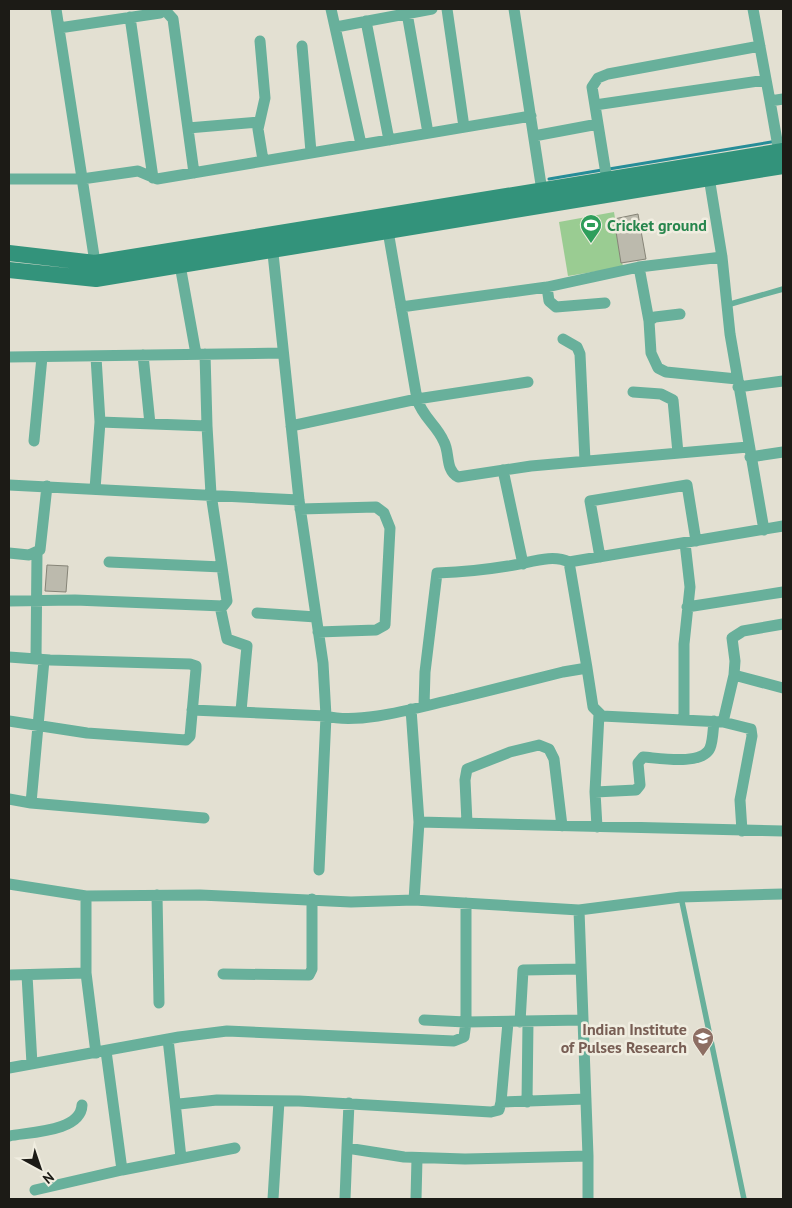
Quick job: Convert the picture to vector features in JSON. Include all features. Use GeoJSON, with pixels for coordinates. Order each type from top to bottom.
{"type":"FeatureCollection","features":[{"type":"Feature","properties":{"kind":"street"},"geometry":{"type":"LineString","coordinates":[[56,9],[96,271]]}},
{"type":"Feature","properties":{"kind":"street"},"geometry":{"type":"LineString","coordinates":[[59,28],[160,13],[164,9],[172,17],[194,173]]}},
{"type":"Feature","properties":{"kind":"street"},"geometry":{"type":"LineString","coordinates":[[331,9],[361,144]]}},
{"type":"Feature","properties":{"kind":"street"},"geometry":{"type":"LineString","coordinates":[[336,27],[432,9]]}},
{"type":"Feature","properties":{"kind":"street"},"geometry":{"type":"LineString","coordinates":[[447,9],[464,127]]}},
{"type":"Feature","properties":{"kind":"street"},"geometry":{"type":"LineString","coordinates":[[514,9],[542,191]]}},
{"type":"Feature","properties":{"kind":"street"},"geometry":{"type":"LineString","coordinates":[[9,270],[96,271],[180,265],[272,242],[388,231],[782,156],[753,9]]}},
{"type":"Feature","properties":{"kind":"street"},"geometry":{"type":"LineString","coordinates":[[407,13],[428,133]]}},
{"type":"Feature","properties":{"kind":"street"},"geometry":{"type":"LineString","coordinates":[[130,17],[153,178]]}},
{"type":"Feature","properties":{"kind":"street"},"geometry":{"type":"LineString","coordinates":[[366,21],[388,140]]}},
{"type":"Feature","properties":{"kind":"street"},"geometry":{"type":"LineString","coordinates":[[260,42],[265,98],[258,135],[264,160]]}},
{"type":"Feature","properties":{"kind":"street"},"geometry":{"type":"LineString","coordinates":[[302,46],[311,152]]}},
{"type":"Feature","properties":{"kind":"street"},"geometry":{"type":"LineString","coordinates":[[606,180],[592,87],[598,78],[760,46]]}},
{"type":"Feature","properties":{"kind":"street"},"geometry":{"type":"LineString","coordinates":[[595,105],[766,80]]}},
{"type":"Feature","properties":{"kind":"street"},"geometry":{"type":"LineString","coordinates":[[770,101],[783,99]]}},
{"type":"Feature","properties":{"kind":"street"},"geometry":{"type":"LineString","coordinates":[[9,179],[82,179],[138,171],[153,178],[194,173],[531,116]]}},
{"type":"Feature","properties":{"kind":"street"},"geometry":{"type":"LineString","coordinates":[[188,128],[259,122]]}},
{"type":"Feature","properties":{"kind":"street"},"geometry":{"type":"LineString","coordinates":[[534,136],[598,124]]}},
{"type":"Feature","properties":{"kind":"street"},"geometry":{"type":"LineString","coordinates":[[9,253],[96,271],[272,242],[606,180],[708,171]]}},
{"type":"Feature","properties":{"kind":"street"},"geometry":{"type":"LineString","coordinates":[[708,171],[722,257],[738,383],[764,530]]}},
{"type":"Feature","properties":{"kind":"street"},"geometry":{"type":"LineString","coordinates":[[388,231],[417,399],[423,415],[445,442],[450,468],[454,475],[458,477],[585,461],[678,453],[783,452]]}},
{"type":"Feature","properties":{"kind":"street"},"geometry":{"type":"LineString","coordinates":[[272,242],[300,504],[323,664],[326,716],[319,870]]}},
{"type":"Feature","properties":{"kind":"street"},"geometry":{"type":"LineString","coordinates":[[401,307],[547,287],[639,267],[722,257]]}},
{"type":"Feature","properties":{"kind":"street"},"geometry":{"type":"LineString","coordinates":[[9,601],[75,600],[225,605],[227,601],[211,494],[201,354],[180,265]]}},
{"type":"Feature","properties":{"kind":"street"},"geometry":{"type":"LineString","coordinates":[[639,267],[649,321],[651,353],[658,368],[666,372],[738,383],[783,381]]}},
{"type":"Feature","properties":{"kind":"street"},"geometry":{"type":"LineString","coordinates":[[547,287],[549,301],[556,307],[606,303]]}},
{"type":"Feature","properties":{"kind":"street"},"geometry":{"type":"LineString","coordinates":[[649,321],[655,317],[680,314]]}},
{"type":"Feature","properties":{"kind":"street"},"geometry":{"type":"LineString","coordinates":[[563,339],[576,347],[580,354],[585,461]]}},
{"type":"Feature","properties":{"kind":"street"},"geometry":{"type":"LineString","coordinates":[[9,357],[96,358],[144,355],[283,354]]}},
{"type":"Feature","properties":{"kind":"street"},"geometry":{"type":"LineString","coordinates":[[144,355],[150,424]]}},
{"type":"Feature","properties":{"kind":"street"},"geometry":{"type":"LineString","coordinates":[[34,441],[42,357]]}},
{"type":"Feature","properties":{"kind":"street"},"geometry":{"type":"LineString","coordinates":[[95,489],[100,422],[96,358]]}},
{"type":"Feature","properties":{"kind":"street"},"geometry":{"type":"LineString","coordinates":[[291,426],[417,399],[528,382]]}},
{"type":"Feature","properties":{"kind":"street"},"geometry":{"type":"LineString","coordinates":[[633,392],[670,397],[674,403],[678,453]]}},
{"type":"Feature","properties":{"kind":"street"},"geometry":{"type":"LineString","coordinates":[[100,422],[207,426]]}},
{"type":"Feature","properties":{"kind":"street"},"geometry":{"type":"LineString","coordinates":[[504,470],[523,564]]}},
{"type":"Feature","properties":{"kind":"street"},"geometry":{"type":"LineString","coordinates":[[9,485],[211,494],[300,504],[376,507],[384,513],[390,528],[385,625],[376,630],[318,632]]}},
{"type":"Feature","properties":{"kind":"street"},"geometry":{"type":"LineString","coordinates":[[600,557],[590,501],[687,485],[691,542],[690,587],[684,644],[684,720]]}},
{"type":"Feature","properties":{"kind":"street"},"geometry":{"type":"LineString","coordinates":[[9,553],[29,555],[37,552],[41,547],[46,486]]}},
{"type":"Feature","properties":{"kind":"street"},"geometry":{"type":"LineString","coordinates":[[424,706],[425,672],[437,573],[523,564],[549,559],[562,558],[569,562],[783,526]]}},
{"type":"Feature","properties":{"kind":"street"},"geometry":{"type":"LineString","coordinates":[[31,803],[38,726],[40,659],[37,552]]}},
{"type":"Feature","properties":{"kind":"street"},"geometry":{"type":"LineString","coordinates":[[109,562],[222,568]]}},
{"type":"Feature","properties":{"kind":"street"},"geometry":{"type":"LineString","coordinates":[[569,562],[593,707],[599,714],[606,717],[719,721],[747,726],[753,732],[740,800],[742,831]]}},
{"type":"Feature","properties":{"kind":"street"},"geometry":{"type":"LineString","coordinates":[[687,607],[783,592]]}},
{"type":"Feature","properties":{"kind":"street"},"geometry":{"type":"LineString","coordinates":[[220,606],[227,639],[247,646],[241,711]]}},
{"type":"Feature","properties":{"kind":"street"},"geometry":{"type":"LineString","coordinates":[[257,614],[316,617]]}},
{"type":"Feature","properties":{"kind":"street"},"geometry":{"type":"LineString","coordinates":[[595,792],[636,790],[640,785],[638,763],[643,757],[692,759],[702,757],[710,746],[734,676],[735,661],[730,641],[734,635],[744,631],[783,624]]}},
{"type":"Feature","properties":{"kind":"street"},"geometry":{"type":"LineString","coordinates":[[9,657],[194,664],[196,669],[190,736],[186,740],[87,733],[9,721]]}},
{"type":"Feature","properties":{"kind":"street"},"geometry":{"type":"LineString","coordinates":[[192,710],[241,711],[336,718],[391,714],[587,668]]}},
{"type":"Feature","properties":{"kind":"street"},"geometry":{"type":"LineString","coordinates":[[734,676],[783,688]]}},
{"type":"Feature","properties":{"kind":"street"},"geometry":{"type":"LineString","coordinates":[[412,709],[419,822],[414,900]]}},
{"type":"Feature","properties":{"kind":"street"},"geometry":{"type":"LineString","coordinates":[[597,827],[595,792],[599,714]]}},
{"type":"Feature","properties":{"kind":"street"},"geometry":{"type":"LineString","coordinates":[[466,823],[465,776],[467,769],[510,752],[539,745],[549,750],[554,759],[562,826]]}},
{"type":"Feature","properties":{"kind":"street"},"geometry":{"type":"LineString","coordinates":[[9,799],[31,803],[204,818]]}},
{"type":"Feature","properties":{"kind":"street"},"geometry":{"type":"LineString","coordinates":[[419,822],[783,831]]}},
{"type":"Feature","properties":{"kind":"street"},"geometry":{"type":"LineString","coordinates":[[9,884],[86,896],[157,895],[312,899],[352,902],[414,900],[579,910],[681,897],[783,894]]}},
{"type":"Feature","properties":{"kind":"street"},"geometry":{"type":"LineString","coordinates":[[157,895],[159,1003]]}},
{"type":"Feature","properties":{"kind":"street"},"geometry":{"type":"LineString","coordinates":[[86,896],[86,973],[122,1170]]}},
{"type":"Feature","properties":{"kind":"street"},"geometry":{"type":"LineString","coordinates":[[224,974],[309,975],[312,969],[312,899]]}},
{"type":"Feature","properties":{"kind":"street"},"geometry":{"type":"LineString","coordinates":[[9,1068],[226,1031],[454,1041],[464,1037],[466,1022],[466,903]]}},
{"type":"Feature","properties":{"kind":"street"},"geometry":{"type":"LineString","coordinates":[[579,910],[588,1199]]}},
{"type":"Feature","properties":{"kind":"street"},"geometry":{"type":"LineString","coordinates":[[527,1102],[523,970],[581,969]]}},
{"type":"Feature","properties":{"kind":"street"},"geometry":{"type":"LineString","coordinates":[[11,975],[86,973]]}},
{"type":"Feature","properties":{"kind":"street"},"geometry":{"type":"LineString","coordinates":[[27,975],[32,1064]]}},
{"type":"Feature","properties":{"kind":"street"},"geometry":{"type":"LineString","coordinates":[[424,1020],[466,1022],[583,1020]]}},
{"type":"Feature","properties":{"kind":"street"},"geometry":{"type":"LineString","coordinates":[[175,1102],[187,1104],[217,1100],[349,1103],[491,1112],[499,1110],[501,1102],[508,1022]]}},
{"type":"Feature","properties":{"kind":"street"},"geometry":{"type":"LineString","coordinates":[[168,1040],[181,1158]]}},
{"type":"Feature","properties":{"kind":"street"},"geometry":{"type":"LineString","coordinates":[[501,1102],[586,1099]]}},
{"type":"Feature","properties":{"kind":"street"},"geometry":{"type":"LineString","coordinates":[[273,1199],[279,1101]]}},
{"type":"Feature","properties":{"kind":"street"},"geometry":{"type":"LineString","coordinates":[[345,1199],[349,1103]]}},
{"type":"Feature","properties":{"kind":"street"},"geometry":{"type":"LineString","coordinates":[[9,1136],[69,1124],[80,1116],[82,1105]]}},
{"type":"Feature","properties":{"kind":"street"},"geometry":{"type":"LineString","coordinates":[[35,1190],[122,1170],[235,1148]]}},
{"type":"Feature","properties":{"kind":"street"},"geometry":{"type":"LineString","coordinates":[[347,1148],[417,1158],[588,1156]]}},
{"type":"Feature","properties":{"kind":"street"},"geometry":{"type":"LineString","coordinates":[[416,1199],[417,1158]]}},
{"type":"Feature","properties":{"kind":"lane"},"geometry":{"type":"LineString","coordinates":[[727,305],[783,289]]}},
{"type":"Feature","properties":{"kind":"lane"},"geometry":{"type":"LineString","coordinates":[[681,897],[744,1199]]}},
{"type":"Feature","properties":{"kind":"green space","name":"Cricket ground"},"geometry":{"type":"Polygon","coordinates":[[[614,212],[623,267],[568,276],[559,222],[614,212]]]}},
{"type":"Feature","properties":{"kind":"building"},"geometry":{"type":"Polygon","coordinates":[[[638,214],[646,259],[621,263],[614,219],[638,214]]]}},
{"type":"Feature","properties":{"kind":"building"},"geometry":{"type":"Polygon","coordinates":[[[47,565],[68,566],[66,592],[45,591],[47,565]]]}},
{"type":"Feature","properties":{"kind":"waterway"},"geometry":{"type":"LineString","coordinates":[[609,169],[783,140]]}},
{"type":"Feature","properties":{"kind":"waterway"},"geometry":{"type":"LineString","coordinates":[[549,179],[602,170]]}},
{"type":"Feature","properties":{"kind":"place","name":"Cricket ground"},"geometry":{"type":"Point","coordinates":[591,244]}},
{"type":"Feature","properties":{"kind":"place","name":"Indian Institute of Pulses Research"},"geometry":{"type":"Point","coordinates":[703,1057]}}]}
